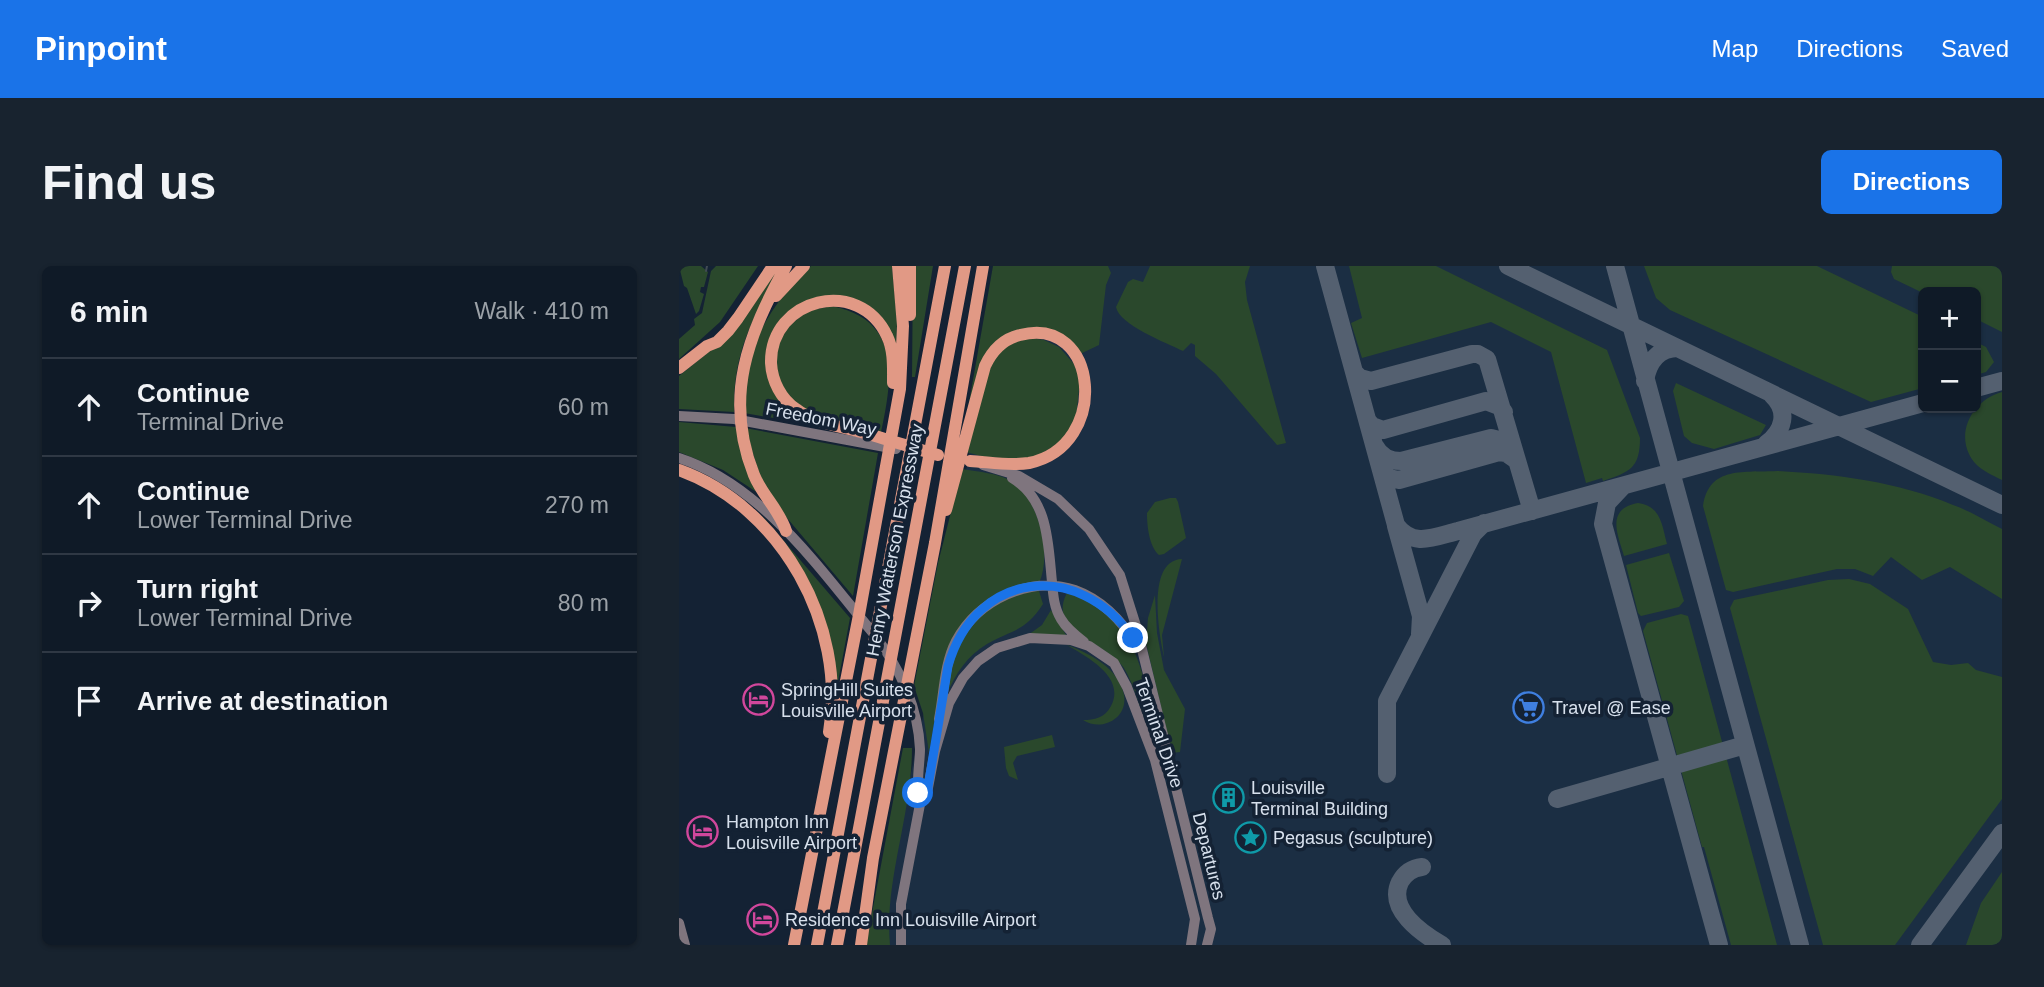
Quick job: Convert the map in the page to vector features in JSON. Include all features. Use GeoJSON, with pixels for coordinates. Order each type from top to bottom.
{"type":"FeatureCollection","features":[{"type":"Feature","properties":{"kind":"highway"},"geometry":{"type":"LineString","coordinates":[[679,368],[707,346],[737,309],[765,266]]}},
{"type":"Feature","properties":{"kind":"highway"},"geometry":{"type":"LineString","coordinates":[[707,346],[717,342],[739,318],[773,266]]}},
{"type":"Feature","properties":{"kind":"highway"},"geometry":{"type":"LineString","coordinates":[[786,266],[762,309],[743,372],[740,396],[740,424],[747,457],[758,483],[784,522],[786,531]]}},
{"type":"Feature","properties":{"kind":"highway"},"geometry":{"type":"LineString","coordinates":[[761,316],[790,279],[804,266]]}},
{"type":"Feature","properties":{"kind":"highway"},"geometry":{"type":"LineString","coordinates":[[894,418],[903,349],[898,266]]}},
{"type":"Feature","properties":{"kind":"highway"},"geometry":{"type":"LineString","coordinates":[[794,945],[859,615],[889,443],[907,366],[910,266]]}},
{"type":"Feature","properties":{"kind":"highway"},"geometry":{"type":"LineString","coordinates":[[935,317],[931,300],[938,266]]}},
{"type":"Feature","properties":{"kind":"highway","name":"Henry Watterson Expressway"},"geometry":{"type":"LineString","coordinates":[[817,945],[945,266]]}},
{"type":"Feature","properties":{"kind":"highway","name":"Henry Watterson Expressway"},"geometry":{"type":"LineString","coordinates":[[837,945],[965,266]]}},
{"type":"Feature","properties":{"kind":"highway"},"geometry":{"type":"LineString","coordinates":[[860,945],[873,858],[986,266]]}},
{"type":"Feature","properties":{"kind":"highway"},"geometry":{"type":"LineString","coordinates":[[889,443],[887,428],[893,374],[892,352],[887,335],[873,316],[853,304],[839,301],[815,303],[791,316],[777,335],[771,360],[776,383],[783,397],[804,415],[862,438],[938,456]]}},
{"type":"Feature","properties":{"kind":"highway"},"geometry":{"type":"LineString","coordinates":[[935,543],[947,510],[985,366],[991,355],[1006,340],[1028,333],[1049,335],[1065,344],[1081,366],[1086,390],[1083,417],[1072,437],[1057,451],[1035,461],[1011,464],[970,461]]}},
{"type":"Feature","properties":{"kind":"highway"},"geometry":{"type":"LineString","coordinates":[[679,470],[718,489],[762,525],[790,559],[813,600],[827,646],[832,683],[830,722],[820,783],[822,798]]}},
{"type":"Feature","properties":{"kind":"highway"},"geometry":{"type":"LineString","coordinates":[[854,945],[868,868],[873,858]]}},
{"type":"Feature","properties":{"kind":"main road","name":"Freedom Way"},"geometry":{"type":"LineString","coordinates":[[679,416],[718,417],[862,438]]}},
{"type":"Feature","properties":{"kind":"main road"},"geometry":{"type":"LineString","coordinates":[[938,456],[970,461],[996,470],[1016,480],[1037,503],[1045,524],[1053,597],[1063,622],[1094,649]]}},
{"type":"Feature","properties":{"kind":"main road","name":"Terminal Drive"},"geometry":{"type":"LineString","coordinates":[[679,458],[705,468],[735,485],[762,507],[838,591],[885,649],[904,682],[913,705],[919,743],[918,793],[921,799]]}},
{"type":"Feature","properties":{"kind":"main road","name":"Departures"},"geometry":{"type":"LineString","coordinates":[[996,470],[1020,476],[1058,499],[1076,515],[1100,542],[1127,590],[1210,929],[1207,945]]}},
{"type":"Feature","properties":{"kind":"main road"},"geometry":{"type":"LineString","coordinates":[[935,751],[948,666],[956,641],[979,612],[1006,594],[1031,587],[1053,586],[1078,591],[1097,601],[1117,617],[1142,653]]}},
{"type":"Feature","properties":{"kind":"main road","name":"Terminal Drive"},"geometry":{"type":"LineString","coordinates":[[901,945],[901,904],[921,799],[927,793],[935,751],[956,688],[970,669],[987,654],[1018,640],[1041,637],[1071,640],[1094,649],[1114,663],[1124,678],[1155,760],[1195,919],[1191,945]]}},
{"type":"Feature","properties":{"kind":"main road"},"geometry":{"type":"LineString","coordinates":[[679,923],[685,945]]}},
{"type":"Feature","properties":{"kind":"shaded area"},"geometry":{"type":"Polygon","coordinates":[[[1001,266],[2002,266],[2002,945],[874,945],[927,698],[1001,266]]]}},
{"type":"Feature","properties":{"kind":"green space"},"geometry":{"type":"Polygon","coordinates":[[[679,266],[701,266],[708,272],[704,287],[701,287],[700,292],[704,294],[696,314],[684,286],[679,266]]]}},
{"type":"Feature","properties":{"kind":"green space"},"geometry":{"type":"Polygon","coordinates":[[[716,266],[758,266],[720,322],[679,359],[679,339],[695,325],[694,319],[702,313],[711,271],[716,266]]]}},
{"type":"Feature","properties":{"kind":"green space"},"geometry":{"type":"Polygon","coordinates":[[[779,266],[741,353],[734,412],[679,409],[679,376],[721,342],[779,266]]]}},
{"type":"Feature","properties":{"kind":"green space"},"geometry":{"type":"Polygon","coordinates":[[[811,266],[892,266],[897,319],[896,360],[894,349],[858,303],[794,310],[767,374],[815,425],[744,413],[749,363],[759,335],[781,298],[811,266]]]}},
{"type":"Feature","properties":{"kind":"green space"},"geometry":{"type":"Polygon","coordinates":[[[913,266],[933,266],[915,377],[912,377],[913,266]]]}},
{"type":"Feature","properties":{"kind":"green space"},"geometry":{"type":"Polygon","coordinates":[[[993,266],[1108,266],[1111,273],[1106,285],[1099,345],[1078,355],[1045,332],[1005,337],[967,414],[993,266]]]}},
{"type":"Feature","properties":{"kind":"green space"},"geometry":{"type":"Polygon","coordinates":[[[1150,266],[1250,266],[1245,282],[1247,300],[1286,443],[1277,445],[1216,374],[1195,356],[1195,345],[1191,343],[1183,351],[1134,327],[1119,314],[1116,307],[1128,282],[1133,279],[1143,282],[1150,266]]]}},
{"type":"Feature","properties":{"kind":"green space"},"geometry":{"type":"Polygon","coordinates":[[[1349,266],[1436,266],[1607,350],[1640,438],[1638,456],[1632,467],[1603,481],[1602,478],[1586,483],[1551,352],[1491,322],[1362,358],[1351,323],[1362,318],[1349,266]]]}},
{"type":"Feature","properties":{"kind":"green space"},"geometry":{"type":"Polygon","coordinates":[[[1644,266],[1817,266],[1918,315],[1918,389],[1871,402],[1670,310],[1656,298],[1644,266]]]}},
{"type":"Feature","properties":{"kind":"green space"},"geometry":{"type":"Polygon","coordinates":[[[1892,266],[2002,266],[2002,332],[1981,322],[1981,287],[1918,287],[1918,291],[1894,279],[1892,266]]]}},
{"type":"Feature","properties":{"kind":"green space"},"geometry":{"type":"Polygon","coordinates":[[[832,306],[854,313],[870,324],[881,338],[887,354],[889,372],[881,432],[802,410],[780,385],[776,374],[776,350],[787,328],[807,311],[832,306]]]}},
{"type":"Feature","properties":{"kind":"green space"},"geometry":{"type":"Polygon","coordinates":[[[1031,338],[1059,347],[1074,364],[1080,379],[1076,419],[1060,443],[1030,460],[985,457],[966,452],[980,396],[997,356],[1014,343],[1031,338]]]}},
{"type":"Feature","properties":{"kind":"green space"},"geometry":{"type":"Polygon","coordinates":[[[1981,344],[1986,347],[1994,362],[1986,372],[1981,374],[1981,344]]]}},
{"type":"Feature","properties":{"kind":"green space"},"geometry":{"type":"Polygon","coordinates":[[[1676,383],[1766,425],[1760,435],[1714,449],[1692,443],[1684,436],[1673,391],[1676,383]]]}},
{"type":"Feature","properties":{"kind":"green space"},"geometry":{"type":"Polygon","coordinates":[[[2002,392],[2002,480],[1974,462],[1965,441],[1973,413],[1981,413],[1981,404],[2002,392]]]}},
{"type":"Feature","properties":{"kind":"green space"},"geometry":{"type":"Polygon","coordinates":[[[679,422],[736,427],[758,493],[723,470],[679,452],[679,422]]]}},
{"type":"Feature","properties":{"kind":"green space"},"geometry":{"type":"Polygon","coordinates":[[[745,428],[878,453],[853,596],[765,492],[745,428]]]}},
{"type":"Feature","properties":{"kind":"green space"},"geometry":{"type":"Polygon","coordinates":[[[962,469],[1003,477],[1023,492],[1031,503],[1041,530],[1044,544],[1043,571],[1039,583],[990,600],[945,660],[929,753],[923,713],[914,686],[938,563],[962,469]]]}},
{"type":"Feature","properties":{"kind":"green space"},"geometry":{"type":"Polygon","coordinates":[[[1777,471],[1844,477],[1911,490],[1959,507],[2002,529],[2002,599],[1950,567],[1922,580],[1891,557],[1873,576],[1855,569],[1837,569],[1733,592],[1726,590],[1703,506],[1707,493],[1721,477],[1730,474],[1777,471]]]}},
{"type":"Feature","properties":{"kind":"green space"},"geometry":{"type":"Polygon","coordinates":[[[739,497],[765,519],[850,618],[836,693],[818,607],[739,497]]]}},
{"type":"Feature","properties":{"kind":"green space"},"geometry":{"type":"Polygon","coordinates":[[[1176,498],[1178,502],[1186,538],[1159,555],[1151,541],[1147,513],[1155,502],[1176,498]]]}},
{"type":"Feature","properties":{"kind":"green space"},"geometry":{"type":"Polygon","coordinates":[[[1638,503],[1656,512],[1667,544],[1624,556],[1617,532],[1617,517],[1628,506],[1638,503]]]}},
{"type":"Feature","properties":{"kind":"green space"},"geometry":{"type":"Polygon","coordinates":[[[1669,553],[1684,601],[1679,607],[1641,616],[1626,565],[1669,553]]]}},
{"type":"Feature","properties":{"kind":"green space"},"geometry":{"type":"Polygon","coordinates":[[[1182,559],[1162,635],[1164,657],[1158,617],[1159,585],[1163,572],[1171,563],[1182,559]]]}},
{"type":"Feature","properties":{"kind":"green space"},"geometry":{"type":"Polygon","coordinates":[[[1849,579],[1870,584],[1908,609],[1933,662],[1951,665],[1968,663],[1976,670],[2002,677],[2002,799],[1895,945],[1823,945],[1730,608],[1734,600],[1828,580],[1849,579]]]}},
{"type":"Feature","properties":{"kind":"green space"},"geometry":{"type":"Polygon","coordinates":[[[1039,591],[1043,604],[1030,620],[974,654],[958,672],[947,694],[955,656],[971,628],[1001,602],[1039,591]]]}},
{"type":"Feature","properties":{"kind":"green space"},"geometry":{"type":"Polygon","coordinates":[[[1067,593],[1090,602],[1122,630],[1140,667],[1157,733],[1148,730],[1124,668],[1116,659],[1071,627],[1065,618],[1063,606],[1067,593]]]}},
{"type":"Feature","properties":{"kind":"green space"},"geometry":{"type":"Polygon","coordinates":[[[1155,595],[1157,633],[1164,670],[1185,709],[1180,752],[1172,753],[1146,643],[1148,618],[1155,595]]]}},
{"type":"Feature","properties":{"kind":"green space"},"geometry":{"type":"Polygon","coordinates":[[[1051,610],[1066,635],[1028,635],[1042,625],[1051,610]]]}},
{"type":"Feature","properties":{"kind":"green space"},"geometry":{"type":"Polygon","coordinates":[[[1681,614],[1688,616],[1777,945],[1731,945],[1702,847],[1643,631],[1647,623],[1681,614]]]}},
{"type":"Feature","properties":{"kind":"green space"},"geometry":{"type":"Polygon","coordinates":[[[1067,645],[1102,663],[1110,669],[1121,685],[1124,695],[1122,711],[1112,721],[1098,725],[1083,720],[1099,718],[1109,710],[1114,696],[1113,686],[1102,669],[1067,645]]]}},
{"type":"Feature","properties":{"kind":"green space"},"geometry":{"type":"Polygon","coordinates":[[[1052,735],[1055,747],[1017,756],[1013,763],[1018,780],[1009,776],[1004,747],[1052,735]]]}},
{"type":"Feature","properties":{"kind":"green space"},"geometry":{"type":"Polygon","coordinates":[[[903,748],[912,748],[911,773],[894,872],[889,921],[890,945],[866,945],[903,748]]]}},
{"type":"Feature","properties":{"kind":"green space"},"geometry":{"type":"Polygon","coordinates":[[[2002,872],[2002,945],[1966,945],[1981,903],[2002,872]]]}},
{"type":"Feature","properties":{"kind":"waterway"},"geometry":{"type":"LineString","coordinates":[[706,271],[707,266]]}},
{"type":"Feature","properties":{"kind":"taxiway"},"geometry":{"type":"LineString","coordinates":[[1325,266],[1396,525],[1417,539],[1441,536],[1918,404]]}},
{"type":"Feature","properties":{"kind":"taxiway"},"geometry":{"type":"LineString","coordinates":[[1508,266],[2002,505]]}},
{"type":"Feature","properties":{"kind":"taxiway"},"geometry":{"type":"LineString","coordinates":[[1615,266],[1800,945]]}},
{"type":"Feature","properties":{"kind":"taxiway"},"geometry":{"type":"LineString","coordinates":[[1645,381],[1655,357],[1665,350],[1678,348]]}},
{"type":"Feature","properties":{"kind":"taxiway"},"geometry":{"type":"LineString","coordinates":[[1354,372],[1360,378],[1371,381],[1472,354],[1487,359],[1532,511]]}},
{"type":"Feature","properties":{"kind":"taxiway"},"geometry":{"type":"LineString","coordinates":[[1981,387],[2002,381]]}},
{"type":"Feature","properties":{"kind":"taxiway"},"geometry":{"type":"LineString","coordinates":[[1766,444],[1777,433],[1782,421],[1781,408],[1772,395]]}},
{"type":"Feature","properties":{"kind":"taxiway"},"geometry":{"type":"LineString","coordinates":[[1368,421],[1372,426],[1383,430],[1486,401],[1499,406],[1504,412]]}},
{"type":"Feature","properties":{"kind":"taxiway"},"geometry":{"type":"LineString","coordinates":[[1375,446],[1385,457],[1401,461],[1491,438],[1503,441],[1514,452]]}},
{"type":"Feature","properties":{"kind":"taxiway"},"geometry":{"type":"LineString","coordinates":[[1382,472],[1389,478],[1399,480],[1499,452],[1516,460]]}},
{"type":"Feature","properties":{"kind":"taxiway"},"geometry":{"type":"LineString","coordinates":[[1622,487],[1607,503],[1603,524],[1719,945]]}},
{"type":"Feature","properties":{"kind":"taxiway"},"geometry":{"type":"LineString","coordinates":[[1387,774],[1387,701],[1473,534],[1484,523]]}},
{"type":"Feature","properties":{"kind":"taxiway"},"geometry":{"type":"LineString","coordinates":[[1396,526],[1421,616],[1420,634]]}},
{"type":"Feature","properties":{"kind":"taxiway"},"geometry":{"type":"LineString","coordinates":[[1557,799],[1745,745]]}},
{"type":"Feature","properties":{"kind":"taxiway"},"geometry":{"type":"LineString","coordinates":[[1920,945],[2002,833]]}},
{"type":"Feature","properties":{"kind":"taxiway"},"geometry":{"type":"LineString","coordinates":[[1422,867],[1412,870],[1402,879],[1397,892],[1398,902],[1416,927],[1442,945]]}},
{"type":"Feature","properties":{"kind":"place","name":"SpringHill Suites Louisville Airport"},"geometry":{"type":"Point","coordinates":[758,700]}},
{"type":"Feature","properties":{"kind":"place","name":"Travel @ Ease"},"geometry":{"type":"Point","coordinates":[1529,708]}},
{"type":"Feature","properties":{"kind":"place","name":"Louisville Terminal Building"},"geometry":{"type":"Point","coordinates":[1228,798]}},
{"type":"Feature","properties":{"kind":"place","name":"Hampton Inn Louisville Airport"},"geometry":{"type":"Point","coordinates":[703,832]}},
{"type":"Feature","properties":{"kind":"place","name":"Pegasus (sculpture)"},"geometry":{"type":"Point","coordinates":[1250,838]}},
{"type":"Feature","properties":{"kind":"place","name":"Residence Inn Louisville Airport"},"geometry":{"type":"Point","coordinates":[762,920]}},
{"type":"Feature","properties":{"kind":"route"},"geometry":{"type":"LineString","coordinates":[[918,793],[921,799],[927,793],[948,666],[956,641],[973,618],[997,599],[1031,587],[1055,586],[1078,591],[1113,614],[1133,638]]}}]}
